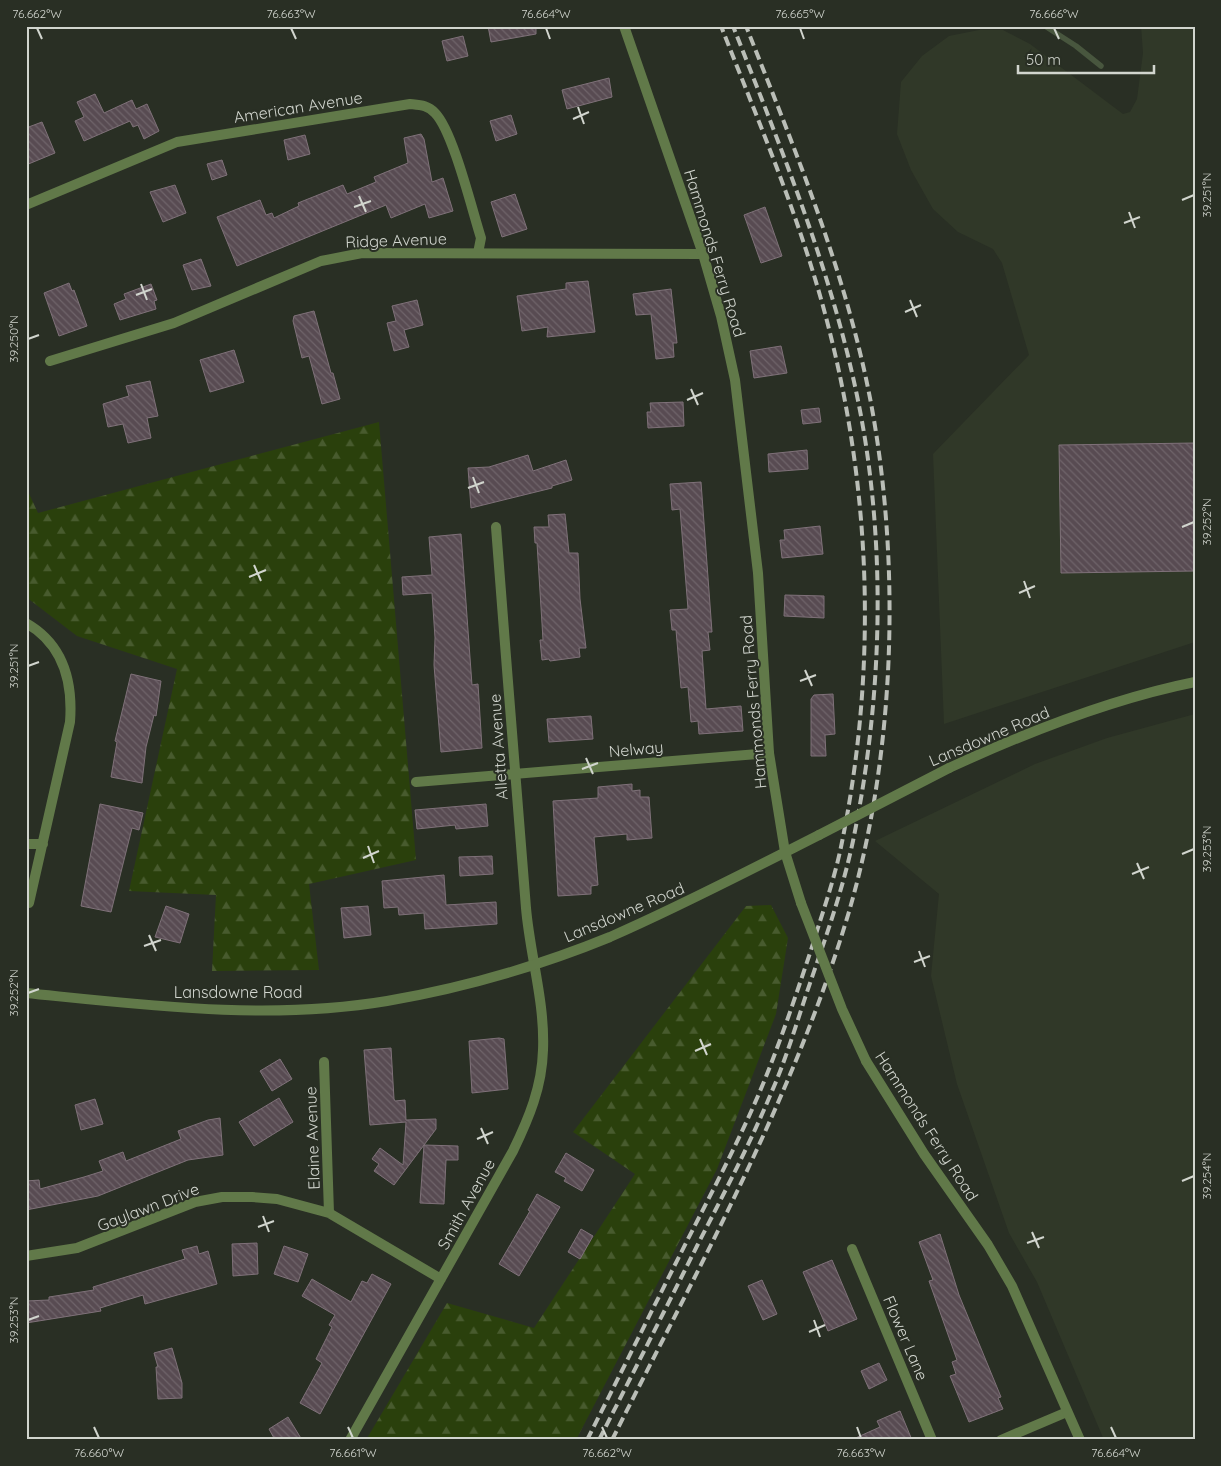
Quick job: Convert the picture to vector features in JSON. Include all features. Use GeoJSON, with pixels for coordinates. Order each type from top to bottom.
{"type":"FeatureCollection","features":[{"type":"Feature","properties":{"kind":"street","name":"Hammonds Ferry Road"},"geometry":{"type":"LineString","coordinates":[[624,26],[703,254],[721,316],[733,370],[744,446],[758,573],[769,753],[785,852],[842,1009],[866,1061],[924,1154],[988,1245],[1012,1286],[1080,1440]]}},
{"type":"Feature","properties":{"kind":"street","name":"American Avenue"},"geometry":{"type":"LineString","coordinates":[[26,205],[177,142],[410,104],[425,105],[435,112],[448,134],[481,238],[478,253]]}},
{"type":"Feature","properties":{"kind":"street","name":"Ridge Avenue"},"geometry":{"type":"LineString","coordinates":[[50,361],[174,323],[321,261],[341,256],[362,253],[703,254]]}},
{"type":"Feature","properties":{"kind":"street","name":"Alletta Avenue"},"geometry":{"type":"LineString","coordinates":[[496,526],[527,922],[535,965]]}},
{"type":"Feature","properties":{"kind":"street"},"geometry":{"type":"LineString","coordinates":[[26,623],[50,643],[62,660],[72,699],[70,722],[29,903]]}},
{"type":"Feature","properties":{"kind":"street","name":"Lansdowne Road"},"geometry":{"type":"LineString","coordinates":[[26,993],[173,1008],[245,1010],[324,1007],[385,1001],[436,991],[535,965],[610,937],[785,852],[949,768],[1046,727],[1109,705],[1195,682]]}},
{"type":"Feature","properties":{"kind":"street","name":"Nelway"},"geometry":{"type":"LineString","coordinates":[[416,782],[769,753]]}},
{"type":"Feature","properties":{"kind":"street"},"geometry":{"type":"LineString","coordinates":[[26,844],[43,844]]}},
{"type":"Feature","properties":{"kind":"street","name":"Smith Avenue"},"geometry":{"type":"LineString","coordinates":[[350,1440],[531,1115],[540,1083],[544,1051],[543,1019],[535,965]]}},
{"type":"Feature","properties":{"kind":"street","name":"Elaine Avenue"},"geometry":{"type":"LineString","coordinates":[[324,1062],[329,1212]]}},
{"type":"Feature","properties":{"kind":"street","name":"Gaylawn Drive"},"geometry":{"type":"LineString","coordinates":[[26,1256],[77,1248],[195,1202],[222,1197],[277,1199],[329,1212],[441,1279]]}},
{"type":"Feature","properties":{"kind":"street","name":"Flower Lane"},"geometry":{"type":"LineString","coordinates":[[852,1249],[932,1440]]}},
{"type":"Feature","properties":{"kind":"street"},"geometry":{"type":"LineString","coordinates":[[1001,1440],[1067,1412]]}},
{"type":"Feature","properties":{"kind":"shaded area"},"geometry":{"type":"Polygon","coordinates":[[[1141,26],[1195,26],[1195,642],[944,724],[933,454],[1029,355],[1002,263],[993,249],[958,232],[933,209],[911,170],[897,134],[901,82],[922,56],[949,36],[979,30],[1003,30],[1030,44],[1123,114],[1130,112],[1137,99],[1143,53],[1141,26]]]}},
{"type":"Feature","properties":{"kind":"shaded area"},"geometry":{"type":"Polygon","coordinates":[[[1195,714],[1195,1440],[1104,1440],[1037,1282],[1009,1233],[957,1084],[931,976],[939,894],[875,841],[1035,764],[1107,738],[1195,714]]]}},
{"type":"Feature","properties":{"kind":"green space"},"geometry":{"type":"Polygon","coordinates":[[[379,422],[416,860],[309,884],[319,970],[212,971],[216,895],[129,891],[177,669],[77,636],[26,597],[26,487],[38,513],[379,422]]]}},
{"type":"Feature","properties":{"kind":"green space"},"geometry":{"type":"Polygon","coordinates":[[[771,905],[788,938],[776,1014],[717,1169],[576,1440],[366,1440],[447,1303],[534,1328],[635,1174],[573,1132],[746,906],[771,905]]]}},
{"type":"Feature","properties":{"kind":"building"},"geometry":{"type":"Polygon","coordinates":[[[488,26],[536,26],[536,34],[491,42],[488,26]]]}},
{"type":"Feature","properties":{"kind":"building"},"geometry":{"type":"Polygon","coordinates":[[[463,36],[468,56],[447,61],[442,41],[463,36]]]}},
{"type":"Feature","properties":{"kind":"building"},"geometry":{"type":"Polygon","coordinates":[[[609,78],[612,97],[567,109],[562,90],[609,78]]]}},
{"type":"Feature","properties":{"kind":"building"},"geometry":{"type":"Polygon","coordinates":[[[95,94],[104,113],[132,100],[136,109],[147,104],[159,131],[144,139],[138,125],[133,127],[130,121],[84,141],[75,121],[84,117],[77,102],[95,94]]]}},
{"type":"Feature","properties":{"kind":"building"},"geometry":{"type":"Polygon","coordinates":[[[511,115],[517,134],[496,141],[490,121],[511,115]]]}},
{"type":"Feature","properties":{"kind":"building"},"geometry":{"type":"Polygon","coordinates":[[[42,122],[55,153],[26,165],[26,128],[42,122]]]}},
{"type":"Feature","properties":{"kind":"building"},"geometry":{"type":"Polygon","coordinates":[[[421,134],[424,139],[432,182],[443,178],[453,211],[429,218],[425,204],[391,218],[386,205],[237,266],[217,217],[260,200],[266,215],[272,213],[274,218],[299,206],[298,203],[343,185],[347,194],[376,182],[374,177],[408,163],[404,138],[421,134]]]}},
{"type":"Feature","properties":{"kind":"building"},"geometry":{"type":"Polygon","coordinates":[[[305,135],[310,154],[288,160],[284,140],[305,135]]]}},
{"type":"Feature","properties":{"kind":"building"},"geometry":{"type":"Polygon","coordinates":[[[222,160],[227,175],[212,180],[207,164],[222,160]]]}},
{"type":"Feature","properties":{"kind":"building"},"geometry":{"type":"Polygon","coordinates":[[[175,185],[186,213],[163,222],[150,192],[175,185]]]}},
{"type":"Feature","properties":{"kind":"building"},"geometry":{"type":"Polygon","coordinates":[[[515,194],[527,229],[502,237],[491,202],[515,194]]]}},
{"type":"Feature","properties":{"kind":"building"},"geometry":{"type":"Polygon","coordinates":[[[765,207],[782,256],[761,263],[744,215],[765,207]]]}},
{"type":"Feature","properties":{"kind":"building"},"geometry":{"type":"Polygon","coordinates":[[[201,259],[211,286],[192,290],[183,265],[201,259]]]}},
{"type":"Feature","properties":{"kind":"building"},"geometry":{"type":"Polygon","coordinates":[[[588,281],[595,332],[547,337],[548,327],[522,331],[517,296],[566,289],[566,283],[588,281]]]}},
{"type":"Feature","properties":{"kind":"building"},"geometry":{"type":"Polygon","coordinates":[[[69,283],[72,291],[74,290],[87,326],[59,336],[44,293],[69,283]]]}},
{"type":"Feature","properties":{"kind":"building"},"geometry":{"type":"Polygon","coordinates":[[[151,284],[157,300],[154,301],[156,309],[120,320],[114,304],[126,299],[124,294],[151,284]]]}},
{"type":"Feature","properties":{"kind":"building"},"geometry":{"type":"Polygon","coordinates":[[[671,289],[677,343],[673,343],[674,357],[656,359],[651,314],[636,315],[633,294],[671,289]]]}},
{"type":"Feature","properties":{"kind":"building"},"geometry":{"type":"Polygon","coordinates":[[[417,300],[423,325],[404,330],[409,347],[394,351],[387,323],[396,321],[392,306],[417,300]]]}},
{"type":"Feature","properties":{"kind":"building"},"geometry":{"type":"Polygon","coordinates":[[[314,311],[340,399],[322,404],[309,356],[302,358],[293,321],[294,316],[314,311]]]}},
{"type":"Feature","properties":{"kind":"building"},"geometry":{"type":"Polygon","coordinates":[[[781,346],[787,373],[754,378],[750,351],[781,346]]]}},
{"type":"Feature","properties":{"kind":"building"},"geometry":{"type":"Polygon","coordinates":[[[234,350],[244,382],[210,392],[200,360],[234,350]]]}},
{"type":"Feature","properties":{"kind":"building"},"geometry":{"type":"Polygon","coordinates":[[[150,381],[158,416],[147,418],[151,438],[128,443],[123,424],[108,427],[103,404],[129,396],[126,386],[150,381]]]}},
{"type":"Feature","properties":{"kind":"building"},"geometry":{"type":"Polygon","coordinates":[[[683,402],[684,426],[648,428],[647,412],[651,412],[650,403],[683,402]]]}},
{"type":"Feature","properties":{"kind":"building"},"geometry":{"type":"Polygon","coordinates":[[[819,408],[821,422],[803,424],[801,410],[819,408]]]}},
{"type":"Feature","properties":{"kind":"building"},"geometry":{"type":"Polygon","coordinates":[[[1195,443],[1195,571],[1061,573],[1059,445],[1195,443]]]}},
{"type":"Feature","properties":{"kind":"building"},"geometry":{"type":"Polygon","coordinates":[[[807,450],[808,469],[769,472],[768,454],[807,450]]]}},
{"type":"Feature","properties":{"kind":"building"},"geometry":{"type":"Polygon","coordinates":[[[528,455],[533,471],[566,460],[572,480],[552,486],[552,488],[471,508],[468,468],[489,467],[528,455]]]}},
{"type":"Feature","properties":{"kind":"building"},"geometry":{"type":"Polygon","coordinates":[[[701,482],[712,632],[708,632],[710,650],[702,651],[706,709],[741,706],[743,731],[699,734],[698,721],[691,722],[688,687],[681,688],[676,630],[672,630],[670,610],[688,609],[680,509],[672,510],[670,484],[701,482]]]}},
{"type":"Feature","properties":{"kind":"building"},"geometry":{"type":"Polygon","coordinates":[[[565,514],[569,553],[578,553],[580,599],[586,648],[579,648],[580,657],[550,661],[549,659],[542,660],[540,640],[543,640],[537,543],[535,543],[534,527],[549,527],[548,515],[565,514]]]}},
{"type":"Feature","properties":{"kind":"building"},"geometry":{"type":"Polygon","coordinates":[[[820,526],[823,554],[782,558],[780,540],[785,540],[784,530],[820,526]]]}},
{"type":"Feature","properties":{"kind":"building"},"geometry":{"type":"Polygon","coordinates":[[[461,534],[472,685],[478,684],[482,748],[441,752],[434,665],[435,638],[432,593],[403,595],[402,577],[432,575],[429,537],[461,534]]]}},
{"type":"Feature","properties":{"kind":"building"},"geometry":{"type":"Polygon","coordinates":[[[785,595],[824,596],[824,618],[784,616],[785,595]]]}},
{"type":"Feature","properties":{"kind":"building"},"geometry":{"type":"Polygon","coordinates":[[[131,674],[161,681],[156,716],[154,715],[146,747],[142,783],[111,777],[117,742],[115,741],[131,674]]]}},
{"type":"Feature","properties":{"kind":"building"},"geometry":{"type":"Polygon","coordinates":[[[833,694],[835,734],[825,735],[826,756],[811,756],[811,699],[814,695],[833,694]]]}},
{"type":"Feature","properties":{"kind":"building"},"geometry":{"type":"Polygon","coordinates":[[[591,716],[593,739],[549,742],[547,719],[591,716]]]}},
{"type":"Feature","properties":{"kind":"building"},"geometry":{"type":"Polygon","coordinates":[[[632,784],[632,791],[640,790],[640,797],[649,797],[652,838],[627,840],[627,834],[594,837],[598,885],[591,886],[591,894],[558,896],[553,801],[598,798],[598,787],[632,784]]]}},
{"type":"Feature","properties":{"kind":"building"},"geometry":{"type":"Polygon","coordinates":[[[100,804],[143,813],[139,830],[132,828],[111,912],[81,906],[100,804]]]}},
{"type":"Feature","properties":{"kind":"building"},"geometry":{"type":"Polygon","coordinates":[[[486,804],[488,826],[456,829],[455,825],[417,829],[415,810],[486,804]]]}},
{"type":"Feature","properties":{"kind":"building"},"geometry":{"type":"Polygon","coordinates":[[[492,856],[493,874],[460,876],[459,857],[492,856]]]}},
{"type":"Feature","properties":{"kind":"building"},"geometry":{"type":"Polygon","coordinates":[[[444,875],[446,905],[496,902],[497,924],[425,929],[424,913],[399,915],[398,907],[384,908],[382,881],[444,875]]]}},
{"type":"Feature","properties":{"kind":"building"},"geometry":{"type":"Polygon","coordinates":[[[166,906],[189,914],[180,943],[155,937],[166,906]]]}},
{"type":"Feature","properties":{"kind":"building"},"geometry":{"type":"Polygon","coordinates":[[[368,906],[371,935],[344,938],[341,908],[368,906]]]}},
{"type":"Feature","properties":{"kind":"building"},"geometry":{"type":"Polygon","coordinates":[[[504,1039],[508,1089],[472,1093],[469,1041],[504,1039]]]}},
{"type":"Feature","properties":{"kind":"building"},"geometry":{"type":"Polygon","coordinates":[[[391,1048],[394,1099],[395,1101],[405,1100],[406,1120],[436,1119],[436,1129],[394,1185],[374,1171],[379,1164],[372,1159],[380,1148],[403,1165],[406,1122],[370,1125],[364,1050],[391,1048]]]}},
{"type":"Feature","properties":{"kind":"building"},"geometry":{"type":"Polygon","coordinates":[[[280,1059],[292,1079],[272,1091],[260,1071],[280,1059]]]}},
{"type":"Feature","properties":{"kind":"building"},"geometry":{"type":"Polygon","coordinates":[[[279,1098],[293,1122],[254,1146],[239,1122],[279,1098]]]}},
{"type":"Feature","properties":{"kind":"building"},"geometry":{"type":"Polygon","coordinates":[[[95,1099],[103,1124],[81,1130],[75,1105],[95,1099]]]}},
{"type":"Feature","properties":{"kind":"building"},"geometry":{"type":"Polygon","coordinates":[[[220,1118],[223,1155],[188,1160],[98,1196],[26,1210],[26,1181],[39,1180],[40,1189],[103,1171],[99,1161],[123,1152],[126,1161],[181,1139],[178,1131],[208,1120],[220,1118]]]}},
{"type":"Feature","properties":{"kind":"building"},"geometry":{"type":"Polygon","coordinates":[[[424,1145],[458,1146],[458,1160],[446,1160],[444,1204],[420,1203],[424,1145]]]}},
{"type":"Feature","properties":{"kind":"building"},"geometry":{"type":"Polygon","coordinates":[[[566,1153],[594,1170],[582,1191],[564,1181],[566,1178],[555,1172],[566,1153]]]}},
{"type":"Feature","properties":{"kind":"building"},"geometry":{"type":"Polygon","coordinates":[[[537,1194],[560,1207],[519,1276],[499,1264],[530,1211],[528,1210],[537,1194]]]}},
{"type":"Feature","properties":{"kind":"building"},"geometry":{"type":"Polygon","coordinates":[[[581,1229],[593,1236],[580,1259],[568,1252],[581,1229]]]}},
{"type":"Feature","properties":{"kind":"building"},"geometry":{"type":"Polygon","coordinates":[[[940,1234],[959,1295],[1001,1397],[998,1398],[1003,1409],[969,1422],[950,1376],[956,1374],[952,1362],[957,1360],[929,1281],[933,1280],[919,1242],[940,1234]]]}},
{"type":"Feature","properties":{"kind":"building"},"geometry":{"type":"Polygon","coordinates":[[[257,1243],[258,1274],[233,1276],[232,1244],[257,1243]]]}},
{"type":"Feature","properties":{"kind":"building"},"geometry":{"type":"Polygon","coordinates":[[[197,1246],[199,1254],[208,1251],[217,1284],[145,1304],[143,1295],[100,1308],[101,1311],[26,1323],[26,1301],[49,1300],[49,1297],[94,1290],[93,1287],[185,1259],[182,1250],[197,1246]]]}},
{"type":"Feature","properties":{"kind":"building"},"geometry":{"type":"Polygon","coordinates":[[[284,1246],[308,1254],[298,1282],[274,1274],[284,1246]]]}},
{"type":"Feature","properties":{"kind":"building"},"geometry":{"type":"Polygon","coordinates":[[[832,1260],[857,1319],[828,1331],[803,1272],[832,1260]]]}},
{"type":"Feature","properties":{"kind":"building"},"geometry":{"type":"Polygon","coordinates":[[[372,1274],[391,1284],[320,1414],[300,1403],[322,1363],[316,1359],[332,1327],[329,1325],[335,1315],[302,1296],[312,1279],[351,1302],[362,1281],[367,1283],[372,1274]]]}},
{"type":"Feature","properties":{"kind":"building"},"geometry":{"type":"Polygon","coordinates":[[[762,1280],[777,1314],[763,1320],[748,1286],[762,1280]]]}},
{"type":"Feature","properties":{"kind":"building"},"geometry":{"type":"Polygon","coordinates":[[[172,1348],[182,1383],[182,1398],[158,1399],[156,1367],[158,1367],[154,1353],[172,1348]]]}},
{"type":"Feature","properties":{"kind":"building"},"geometry":{"type":"Polygon","coordinates":[[[879,1363],[887,1380],[869,1389],[861,1371],[879,1363]]]}},
{"type":"Feature","properties":{"kind":"building"},"geometry":{"type":"Polygon","coordinates":[[[900,1411],[912,1440],[851,1440],[880,1427],[877,1421],[900,1411]]]}},
{"type":"Feature","properties":{"kind":"building"},"geometry":{"type":"Polygon","coordinates":[[[288,1417],[302,1440],[275,1440],[269,1429],[288,1417]]]}},
{"type":"Feature","properties":{"kind":"waterway"},"geometry":{"type":"LineString","coordinates":[[1045,26],[1076,46],[1101,66]]}},
{"type":"Feature","properties":{"kind":"railway"},"geometry":{"type":"LineString","coordinates":[[587,1440],[755,1104],[776,1051],[811,950],[836,869],[853,779],[860,716],[865,589],[855,462],[845,399],[820,297],[795,218],[767,141],[721,26]]}},
{"type":"Feature","properties":{"kind":"railway"},"geometry":{"type":"LineString","coordinates":[[599,1440],[736,1169],[764,1111],[782,1067],[849,860],[862,792],[874,691],[878,590],[876,540],[872,489],[855,386],[842,333],[810,230],[773,127],[733,26]]}},
{"type":"Feature","properties":{"kind":"railway"},"geometry":{"type":"LineString","coordinates":[[612,1440],[742,1182],[772,1117],[826,983],[848,915],[863,858],[883,740],[890,618],[888,557],[884,498],[868,386],[855,333],[824,229],[746,26]]}}]}
